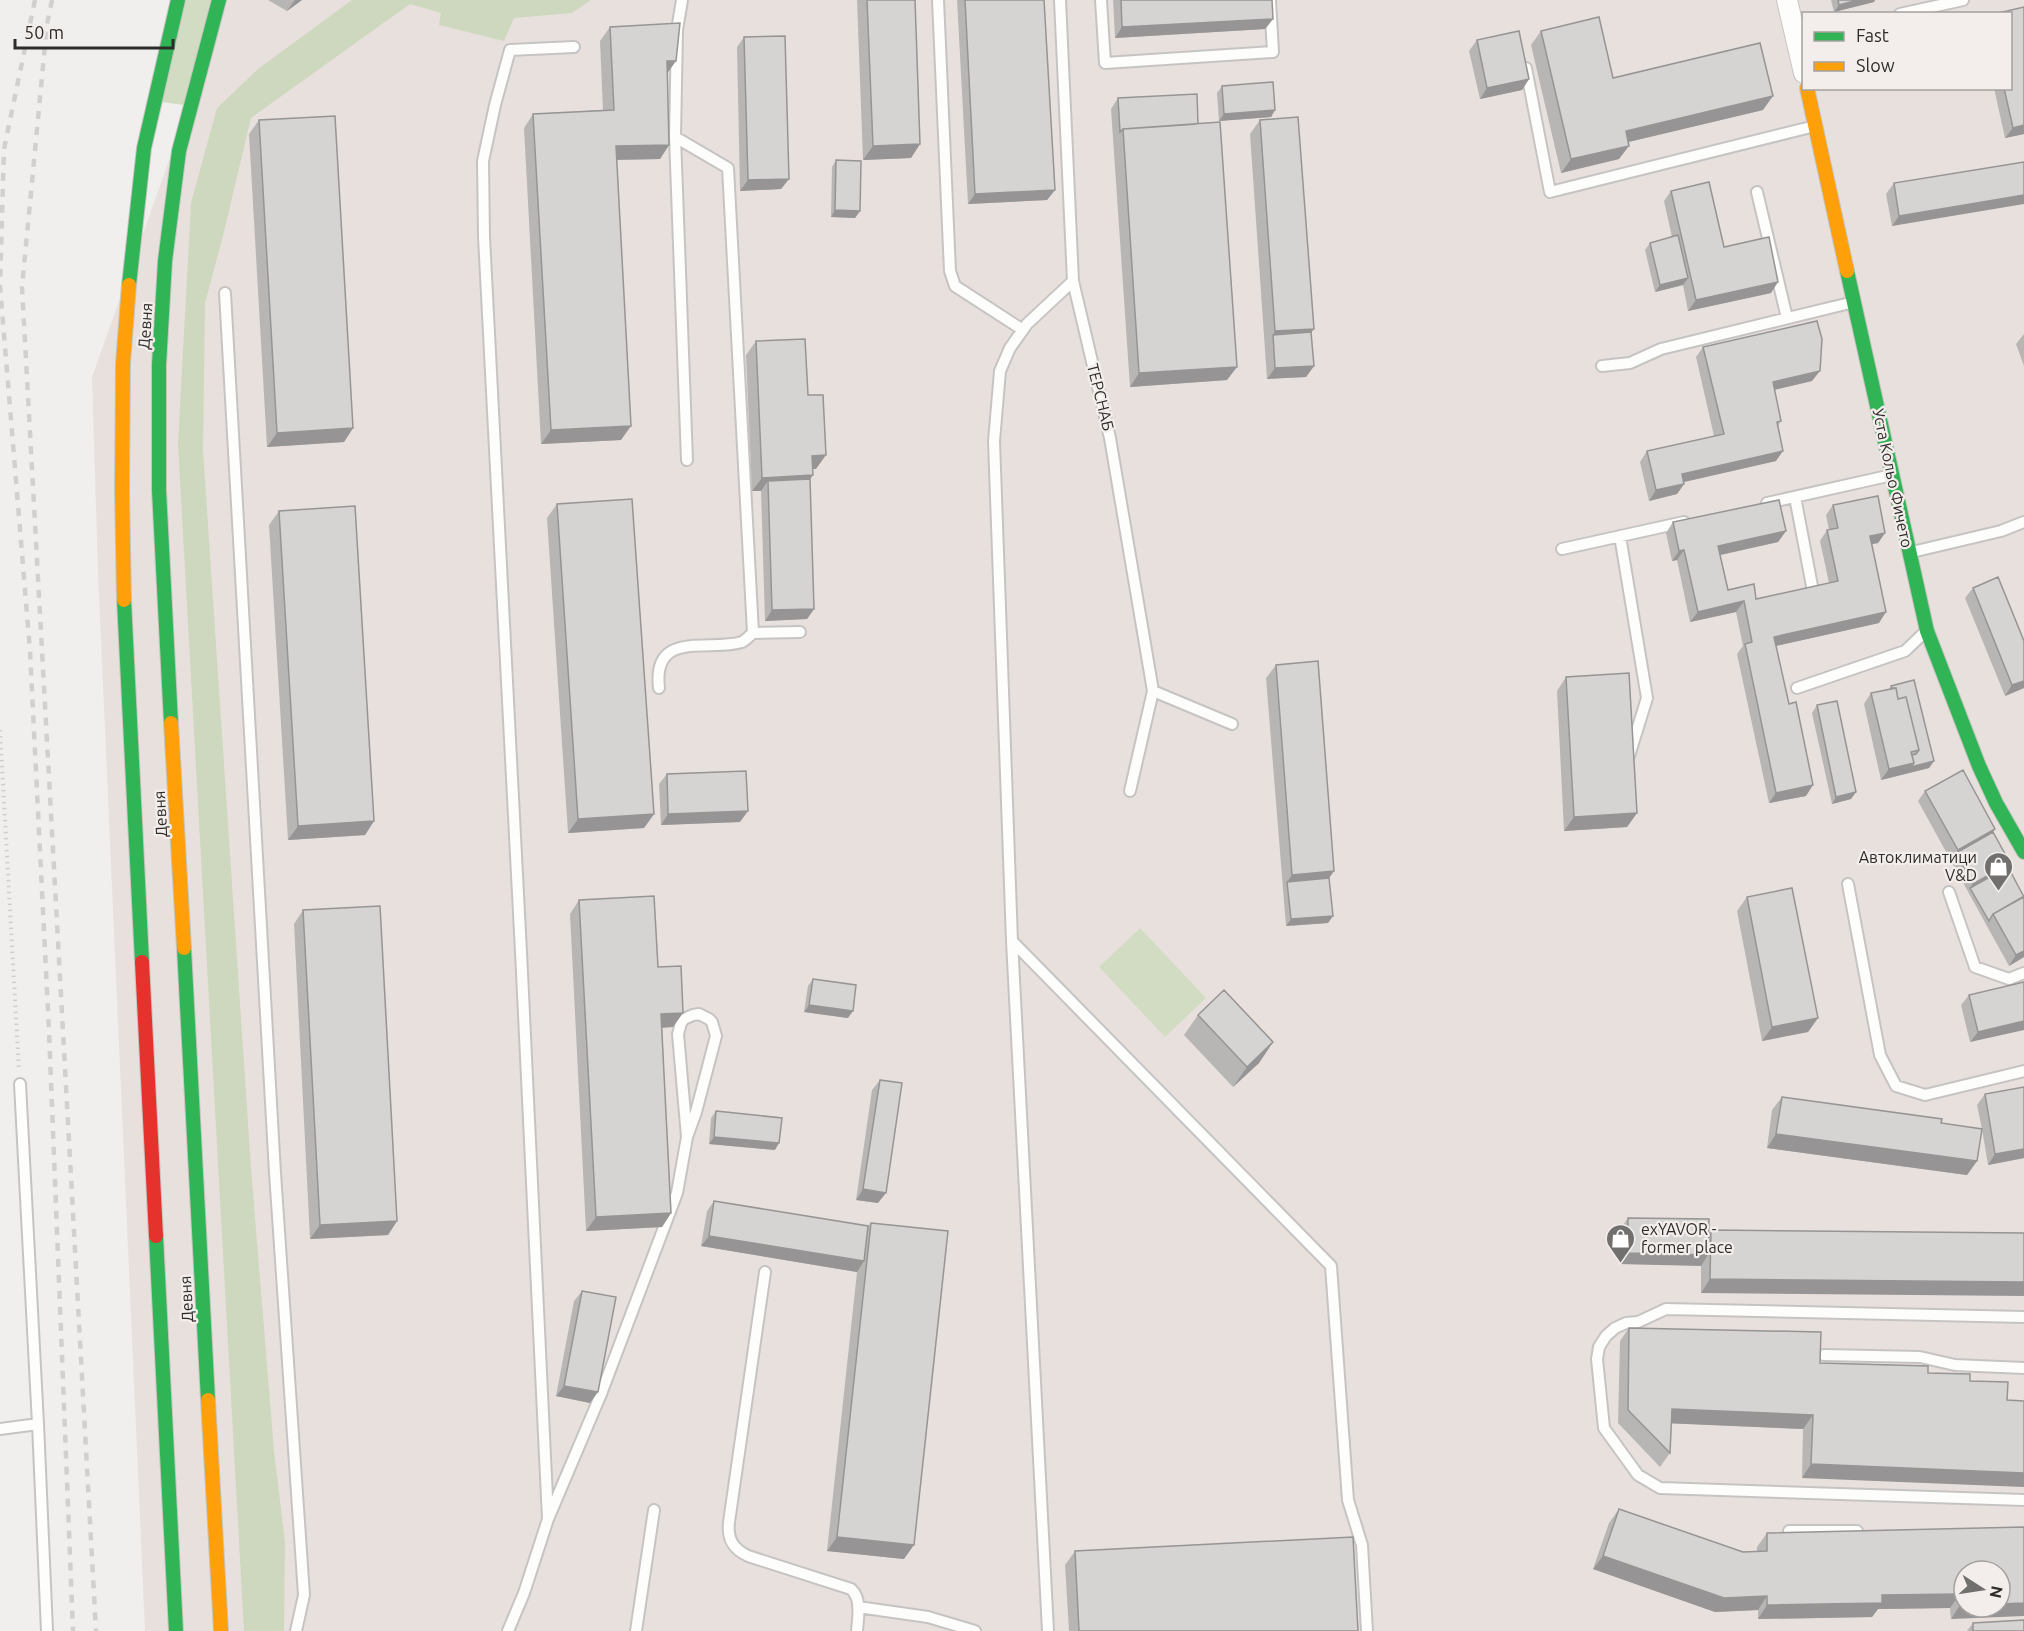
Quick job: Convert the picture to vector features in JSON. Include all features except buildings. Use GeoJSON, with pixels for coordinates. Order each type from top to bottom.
{"type":"FeatureCollection","features":[{"type":"Feature","properties":{"kind":"main road","name":"Девня"},"geometry":{"type":"LineString","coordinates":[[176,1631],[124,632],[122,490],[123,363],[131,255],[144,148],[178,0]]}},
{"type":"Feature","properties":{"kind":"main road","name":"Девня"},"geometry":{"type":"LineString","coordinates":[[219,0],[179,152],[165,261],[159,377],[159,490],[221,1631]]}},
{"type":"Feature","properties":{"kind":"main road","name":"Уста Кольо Фичето"},"geometry":{"type":"LineString","coordinates":[[1807,90],[1927,631],[1979,766],[1996,803],[2024,852]]}},
{"type":"Feature","properties":{"kind":"street"},"geometry":{"type":"LineString","coordinates":[[1787,0],[1799,35],[1802,64]]}},
{"type":"Feature","properties":{"kind":"lane"},"geometry":{"type":"LineString","coordinates":[[682,0],[677,30],[675,137],[687,460]]}},
{"type":"Feature","properties":{"kind":"lane"},"geometry":{"type":"LineString","coordinates":[[938,0],[950,271],[956,286],[1023,330]]}},
{"type":"Feature","properties":{"kind":"lane","name":"ТЕРСНАБ"},"geometry":{"type":"LineString","coordinates":[[1060,0],[1073,281],[1110,438],[1153,691],[1131,791]]}},
{"type":"Feature","properties":{"kind":"lane"},"geometry":{"type":"LineString","coordinates":[[1101,0],[1105,63],[1273,52],[1270,0]]}},
{"type":"Feature","properties":{"kind":"lane"},"geometry":{"type":"LineString","coordinates":[[1909,12],[1962,0]]}},
{"type":"Feature","properties":{"kind":"lane"},"geometry":{"type":"LineString","coordinates":[[548,1519],[484,237],[483,161],[510,50],[574,47]]}},
{"type":"Feature","properties":{"kind":"lane"},"geometry":{"type":"LineString","coordinates":[[1526,67],[1550,192],[1815,126]]}},
{"type":"Feature","properties":{"kind":"lane"},"geometry":{"type":"LineString","coordinates":[[675,137],[728,168],[753,633]]}},
{"type":"Feature","properties":{"kind":"lane"},"geometry":{"type":"LineString","coordinates":[[1757,192],[1788,318]]}},
{"type":"Feature","properties":{"kind":"lane"},"geometry":{"type":"LineString","coordinates":[[1048,1631],[1012,941],[994,441],[1000,371],[1010,348],[1044,306],[1073,281]]}},
{"type":"Feature","properties":{"kind":"lane"},"geometry":{"type":"LineString","coordinates":[[225,293],[274,1161],[304,1595],[296,1631]]}},
{"type":"Feature","properties":{"kind":"lane"},"geometry":{"type":"LineString","coordinates":[[1602,366],[1630,363],[1661,348],[1854,302]]}},
{"type":"Feature","properties":{"kind":"lane"},"geometry":{"type":"LineString","coordinates":[[1760,505],[1892,475]]}},
{"type":"Feature","properties":{"kind":"lane"},"geometry":{"type":"LineString","coordinates":[[1795,497],[1812,586]]}},
{"type":"Feature","properties":{"kind":"lane"},"geometry":{"type":"LineString","coordinates":[[1563,549],[1690,520]]}},
{"type":"Feature","properties":{"kind":"lane"},"geometry":{"type":"LineString","coordinates":[[1910,553],[2001,531],[2024,522]]}},
{"type":"Feature","properties":{"kind":"lane"},"geometry":{"type":"LineString","coordinates":[[1620,536],[1647,698],[1628,760]]}},
{"type":"Feature","properties":{"kind":"lane"},"geometry":{"type":"LineString","coordinates":[[1797,688],[1905,651],[1927,631]]}},
{"type":"Feature","properties":{"kind":"lane"},"geometry":{"type":"LineString","coordinates":[[659,688],[657,677],[660,666],[668,654],[675,649],[743,641],[753,633],[800,632]]}},
{"type":"Feature","properties":{"kind":"lane"},"geometry":{"type":"LineString","coordinates":[[1153,691],[1232,724]]}},
{"type":"Feature","properties":{"kind":"lane"},"geometry":{"type":"LineString","coordinates":[[1848,884],[1880,1055],[1896,1086],[1925,1095],[2024,1071]]}},
{"type":"Feature","properties":{"kind":"lane"},"geometry":{"type":"LineString","coordinates":[[1949,892],[1975,967],[2009,978],[2024,973]]}},
{"type":"Feature","properties":{"kind":"lane"},"geometry":{"type":"LineString","coordinates":[[1012,941],[1331,1266],[1348,1500],[1362,1545],[1367,1631]]}},
{"type":"Feature","properties":{"kind":"lane"},"geometry":{"type":"LineString","coordinates":[[508,1631],[524,1593],[548,1519],[601,1394],[677,1193],[687,1137],[716,1036],[709,1018],[699,1014],[684,1019],[678,1034],[687,1137]]}},
{"type":"Feature","properties":{"kind":"lane"},"geometry":{"type":"LineString","coordinates":[[20,1084],[47,1631]]}},
{"type":"Feature","properties":{"kind":"lane"},"geometry":{"type":"LineString","coordinates":[[765,1272],[730,1511],[729,1539],[740,1552],[748,1556],[851,1589],[857,1597],[857,1631]]}},
{"type":"Feature","properties":{"kind":"lane"},"geometry":{"type":"LineString","coordinates":[[2024,1317],[1666,1309],[1638,1322],[1626,1323],[1615,1328],[1599,1347],[1597,1359],[1604,1428],[1638,1475],[1660,1488],[2024,1500]]}},
{"type":"Feature","properties":{"kind":"lane"},"geometry":{"type":"LineString","coordinates":[[1824,1355],[1920,1357],[1955,1365],[2024,1368]]}},
{"type":"Feature","properties":{"kind":"lane"},"geometry":{"type":"LineString","coordinates":[[0,1429],[38,1424]]}},
{"type":"Feature","properties":{"kind":"lane"},"geometry":{"type":"LineString","coordinates":[[636,1631],[654,1510]]}},
{"type":"Feature","properties":{"kind":"lane"},"geometry":{"type":"LineString","coordinates":[[1789,1531],[1868,1532]]}},
{"type":"Feature","properties":{"kind":"lane"},"geometry":{"type":"LineString","coordinates":[[858,1607],[928,1617],[975,1631]]}},
{"type":"Feature","properties":{"kind":"path"},"geometry":{"type":"LineString","coordinates":[[0,730],[20,1084]]}},
{"type":"Feature","properties":{"kind":"shaded area"},"geometry":{"type":"Polygon","coordinates":[[[226,0],[2024,0],[2024,1631],[145,1631],[98,572],[92,377],[226,0]]]}},
{"type":"Feature","properties":{"kind":"green space"},"geometry":{"type":"Polygon","coordinates":[[[178,0],[219,0],[191,106],[154,101],[178,0]]]}},
{"type":"Feature","properties":{"kind":"green space"},"geometry":{"type":"Polygon","coordinates":[[[352,0],[591,0],[572,13],[514,18],[504,41],[439,25],[441,13],[410,4],[251,118],[205,303],[203,450],[251,1168],[274,1451],[285,1542],[284,1631],[244,1631],[178,444],[191,203],[217,108],[258,69],[352,0]]]}},
{"type":"Feature","properties":{"kind":"green space"},"geometry":{"type":"Polygon","coordinates":[[[1140,928],[1206,998],[1165,1037],[1099,967],[1140,928]]]}},
{"type":"Feature","properties":{"kind":"railway"},"geometry":{"type":"LineString","coordinates":[[35,0],[4,149],[0,286],[30,651],[49,1031],[73,1631]]}},
{"type":"Feature","properties":{"kind":"railway"},"geometry":{"type":"LineString","coordinates":[[52,0],[47,24],[22,287],[96,1631]]}},
{"type":"Feature","properties":{"kind":"traffic: fast"},"geometry":{"type":"LineString","coordinates":[[129,285],[144,148],[178,0]]}},
{"type":"Feature","properties":{"kind":"traffic: fast"},"geometry":{"type":"LineString","coordinates":[[171,723],[159,490],[159,365],[165,261],[179,151],[219,0]]}},
{"type":"Feature","properties":{"kind":"traffic: fast"},"geometry":{"type":"LineString","coordinates":[[1847,271],[1927,631],[1979,766],[1996,803],[2024,852]]}},
{"type":"Feature","properties":{"kind":"traffic: fast"},"geometry":{"type":"LineString","coordinates":[[124,600],[142,962]]}},
{"type":"Feature","properties":{"kind":"traffic: fast"},"geometry":{"type":"LineString","coordinates":[[184,948],[208,1400]]}},
{"type":"Feature","properties":{"kind":"traffic: fast"},"geometry":{"type":"LineString","coordinates":[[156,1236],[176,1631]]}},
{"type":"Feature","properties":{"kind":"traffic: slow"},"geometry":{"type":"LineString","coordinates":[[1807,90],[1847,271]]}},
{"type":"Feature","properties":{"kind":"traffic: slow"},"geometry":{"type":"LineString","coordinates":[[124,600],[123,363],[129,285]]}},
{"type":"Feature","properties":{"kind":"traffic: slow"},"geometry":{"type":"LineString","coordinates":[[171,723],[184,948]]}},
{"type":"Feature","properties":{"kind":"traffic: slow"},"geometry":{"type":"LineString","coordinates":[[208,1400],[221,1631]]}},
{"type":"Feature","properties":{"kind":"traffic: jam"},"geometry":{"type":"LineString","coordinates":[[142,962],[156,1236]]}},
{"type":"Feature","properties":{"kind":"place","name":"Автоклиматици V&D"},"geometry":{"type":"Point","coordinates":[1998,892]}},
{"type":"Feature","properties":{"kind":"place","name":"exYAVOR - former place"},"geometry":{"type":"Point","coordinates":[1620,1264]}}]}
